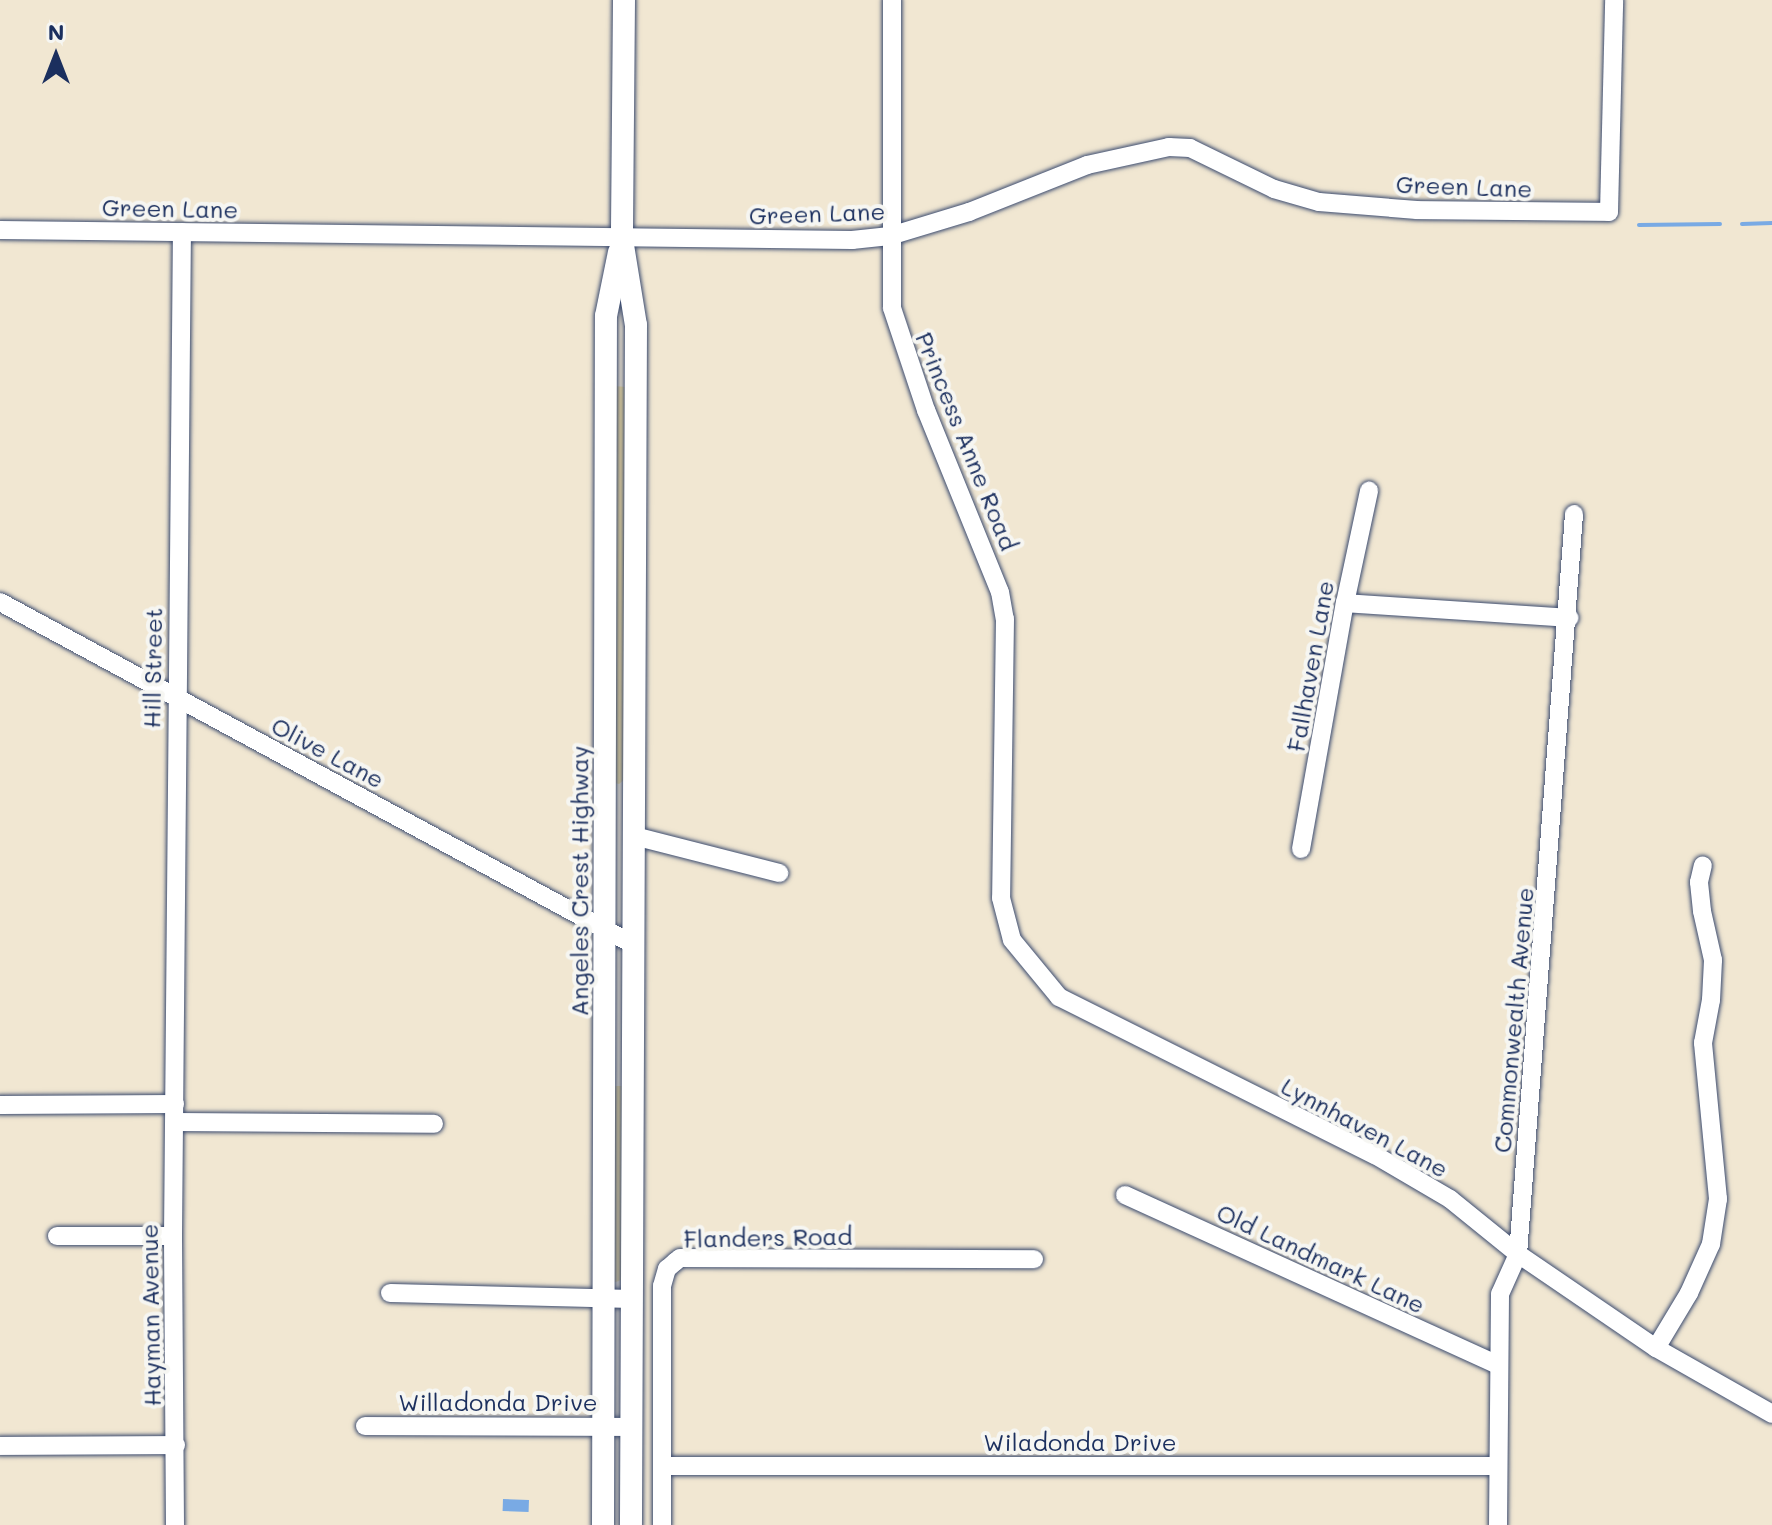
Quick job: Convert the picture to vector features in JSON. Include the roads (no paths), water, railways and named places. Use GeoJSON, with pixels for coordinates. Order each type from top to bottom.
{"type":"FeatureCollection","features":[{"type":"Feature","properties":{"kind":"main road","name":"Angeles Crest Highway"},"geometry":{"type":"LineString","coordinates":[[624,0],[622,239],[636,325],[631,1525]]}},
{"type":"Feature","properties":{"kind":"main road","name":"Angeles Crest Highway"},"geometry":{"type":"LineString","coordinates":[[603,1525],[606,316],[622,239]]}},
{"type":"Feature","properties":{"kind":"street","name":"Princess Anne Road"},"geometry":{"type":"LineString","coordinates":[[892,0],[890,236],[896,328],[1000,592],[1005,619],[1001,898]]}},
{"type":"Feature","properties":{"kind":"street","name":"Green Lane"},"geometry":{"type":"LineString","coordinates":[[0,230],[852,240],[890,236],[969,212],[1087,165],[1169,147],[1190,148],[1274,189],[1319,202],[1417,210],[1609,212],[1614,0]]}},
{"type":"Feature","properties":{"kind":"street","name":"Hill Street"},"geometry":{"type":"LineString","coordinates":[[175,1113],[182,232]]}},
{"type":"Feature","properties":{"kind":"street","name":"Fallhaven Lane"},"geometry":{"type":"LineString","coordinates":[[1301,849],[1345,603],[1369,491]]}},
{"type":"Feature","properties":{"kind":"street","name":"Commonwealth Avenue"},"geometry":{"type":"LineString","coordinates":[[1498,1525],[1500,1294],[1518,1254],[1569,618],[1574,514]]}},
{"type":"Feature","properties":{"kind":"street","name":"Olive Lane"},"geometry":{"type":"LineString","coordinates":[[0,602],[634,945]]}},
{"type":"Feature","properties":{"kind":"street"},"geometry":{"type":"LineString","coordinates":[[1345,603],[1569,618]]}},
{"type":"Feature","properties":{"kind":"street"},"geometry":{"type":"LineString","coordinates":[[634,836],[779,873]]}},
{"type":"Feature","properties":{"kind":"street"},"geometry":{"type":"LineString","coordinates":[[1656,1348],[1689,1293],[1711,1244],[1718,1199],[1703,1043],[1711,1000],[1713,960],[1702,911],[1699,882],[1703,865]]}},
{"type":"Feature","properties":{"kind":"street","name":"Lynnhaven Lane"},"geometry":{"type":"LineString","coordinates":[[1001,898],[1012,940],[1059,997],[1375,1155],[1450,1199],[1518,1254],[1656,1348],[1772,1414]]}},
{"type":"Feature","properties":{"kind":"street"},"geometry":{"type":"LineString","coordinates":[[0,1105],[434,1124]]}},
{"type":"Feature","properties":{"kind":"street","name":"Hayman Avenue"},"geometry":{"type":"LineString","coordinates":[[175,1113],[175,1525]]}},
{"type":"Feature","properties":{"kind":"street","name":"Old Landmark Lane"},"geometry":{"type":"LineString","coordinates":[[1125,1195],[1498,1365]]}},
{"type":"Feature","properties":{"kind":"street"},"geometry":{"type":"LineString","coordinates":[[57,1236],[173,1236]]}},
{"type":"Feature","properties":{"kind":"street","name":"Flanders Road"},"geometry":{"type":"LineString","coordinates":[[662,1525],[662,1286],[667,1269],[680,1258],[1034,1259]]}},
{"type":"Feature","properties":{"kind":"street"},"geometry":{"type":"LineString","coordinates":[[390,1293],[633,1299]]}},
{"type":"Feature","properties":{"kind":"street","name":"Willadonda Drive"},"geometry":{"type":"LineString","coordinates":[[365,1426],[632,1427]]}},
{"type":"Feature","properties":{"kind":"street"},"geometry":{"type":"LineString","coordinates":[[0,1446],[176,1445]]}},
{"type":"Feature","properties":{"kind":"street","name":"Wiladonda Drive"},"geometry":{"type":"LineString","coordinates":[[662,1466],[1498,1466]]}},
{"type":"Feature","properties":{"kind":"water"},"geometry":{"type":"Polygon","coordinates":[[[503,1499],[529,1500],[529,1512],[503,1511],[503,1499]]]}},
{"type":"Feature","properties":{"kind":"waterway"},"geometry":{"type":"LineString","coordinates":[[1742,224],[1772,223]]}},
{"type":"Feature","properties":{"kind":"waterway"},"geometry":{"type":"LineString","coordinates":[[1639,225],[1720,224]]}}]}
